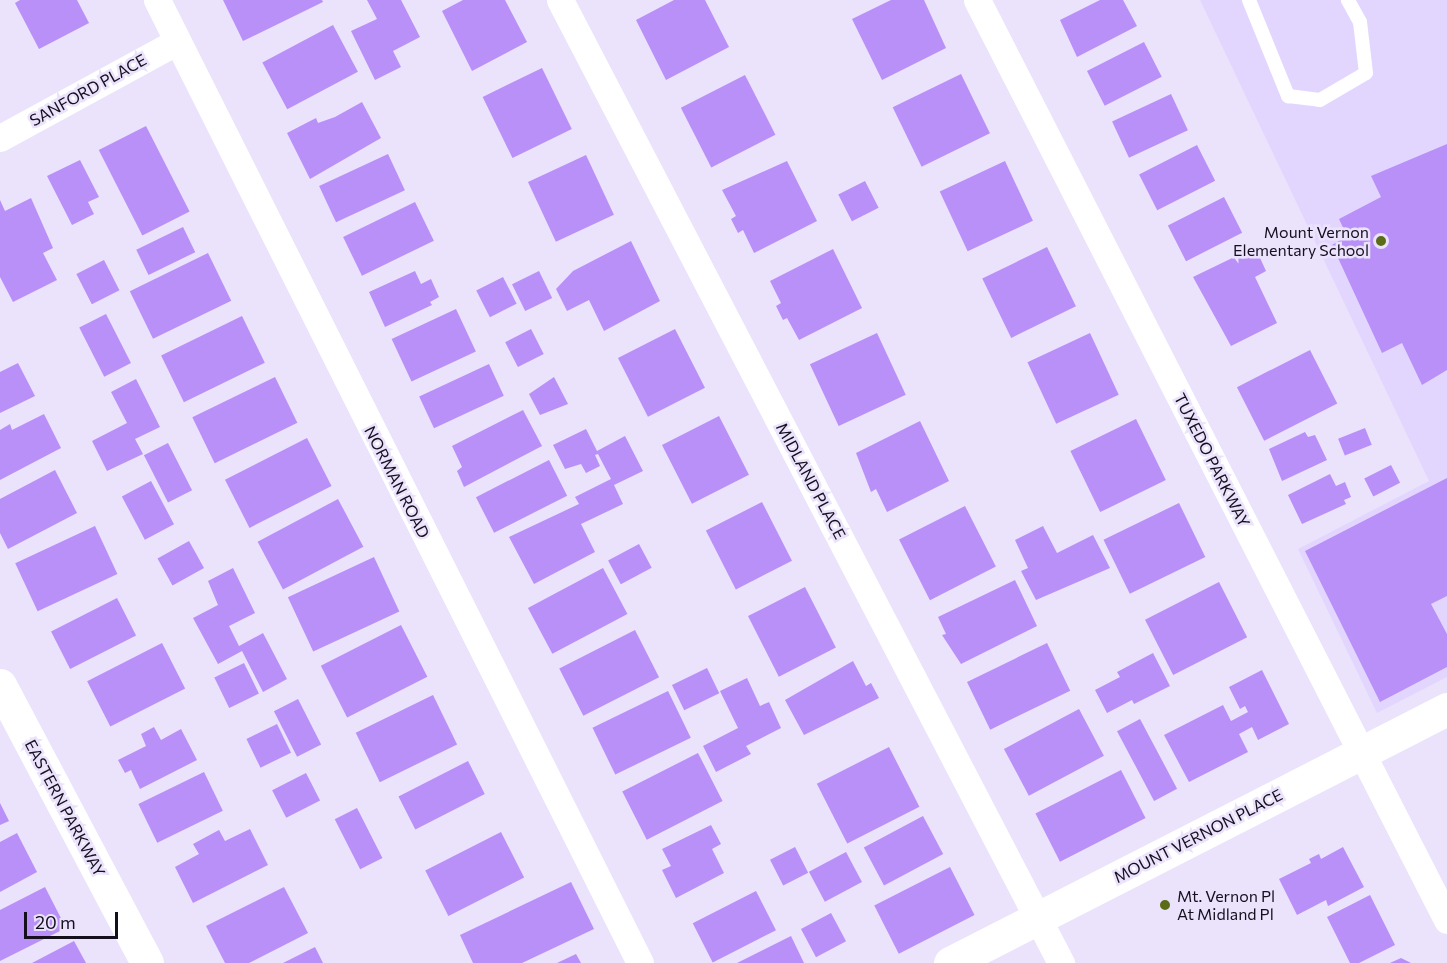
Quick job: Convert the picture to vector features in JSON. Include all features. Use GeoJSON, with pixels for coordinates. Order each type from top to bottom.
{"type":"FeatureCollection","features":[{"type":"Feature","properties":{"kind":"street","name":"NORMAN ROAD"},"geometry":{"type":"LineString","coordinates":[[157,0],[176,42],[640,963]]}},
{"type":"Feature","properties":{"kind":"street","name":"MIDLAND PLACE"},"geometry":{"type":"LineString","coordinates":[[560,0],[1061,963]]}},
{"type":"Feature","properties":{"kind":"street","name":"TUXEDO PARKWAY"},"geometry":{"type":"LineString","coordinates":[[976,0],[1447,920]]}},
{"type":"Feature","properties":{"kind":"street","name":"SANFORD PLACE"},"geometry":{"type":"LineString","coordinates":[[0,138],[176,42]]}},
{"type":"Feature","properties":{"kind":"street","name":"EASTERN PARKWAY"},"geometry":{"type":"LineString","coordinates":[[0,685],[147,963]]}},
{"type":"Feature","properties":{"kind":"street","name":"MOUNT VERNON PLACE"},"geometry":{"type":"LineString","coordinates":[[950,963],[1447,709]]}},
{"type":"Feature","properties":{"kind":"lane"},"geometry":{"type":"LineString","coordinates":[[1249,0],[1288,96],[1320,100],[1366,73],[1360,22],[1348,0]]}},
{"type":"Feature","properties":{"kind":"shaded area","name":"Mount Vernon Elementary School"},"geometry":{"type":"Polygon","coordinates":[[[1200,0],[1447,0],[1447,677],[1377,713],[1298,549],[1429,481],[1200,0]]]}},
{"type":"Feature","properties":{"kind":"building"},"geometry":{"type":"Polygon","coordinates":[[[20,0],[77,0],[89,23],[39,49],[15,3],[20,0]]]}},
{"type":"Feature","properties":{"kind":"building"},"geometry":{"type":"Polygon","coordinates":[[[223,0],[322,0],[323,2],[243,41],[223,0]]]}},
{"type":"Feature","properties":{"kind":"building"},"geometry":{"type":"Polygon","coordinates":[[[367,0],[401,0],[420,37],[393,51],[401,67],[375,80],[351,31],[377,19],[367,0]]]}},
{"type":"Feature","properties":{"kind":"building"},"geometry":{"type":"Polygon","coordinates":[[[463,0],[505,0],[527,42],[472,71],[442,11],[463,0]]]}},
{"type":"Feature","properties":{"kind":"building"},"geometry":{"type":"Polygon","coordinates":[[[674,0],[705,0],[729,47],[666,80],[636,20],[674,0]]]}},
{"type":"Feature","properties":{"kind":"building"},"geometry":{"type":"Polygon","coordinates":[[[891,0],[924,0],[946,48],[882,80],[852,19],[891,0]]]}},
{"type":"Feature","properties":{"kind":"building"},"geometry":{"type":"Polygon","coordinates":[[[1100,0],[1123,0],[1137,26],[1077,57],[1060,20],[1100,0]]]}},
{"type":"Feature","properties":{"kind":"building"},"geometry":{"type":"Polygon","coordinates":[[[333,25],[358,72],[287,109],[262,63],[333,25]]]}},
{"type":"Feature","properties":{"kind":"building"},"geometry":{"type":"Polygon","coordinates":[[[1144,42],[1162,77],[1105,106],[1087,71],[1144,42]]]}},
{"type":"Feature","properties":{"kind":"building"},"geometry":{"type":"Polygon","coordinates":[[[542,68],[572,129],[512,158],[483,97],[542,68]]]}},
{"type":"Feature","properties":{"kind":"building"},"geometry":{"type":"Polygon","coordinates":[[[961,74],[990,133],[922,167],[893,107],[961,74]]]}},
{"type":"Feature","properties":{"kind":"building"},"geometry":{"type":"Polygon","coordinates":[[[745,75],[775,135],[711,167],[681,108],[745,75]]]}},
{"type":"Feature","properties":{"kind":"building"},"geometry":{"type":"Polygon","coordinates":[[[1171,94],[1188,130],[1129,158],[1112,121],[1171,94]]]}},
{"type":"Feature","properties":{"kind":"building"},"geometry":{"type":"Polygon","coordinates":[[[362,102],[381,138],[310,179],[287,133],[316,118],[318,123],[335,117],[362,102]]]}},
{"type":"Feature","properties":{"kind":"building"},"geometry":{"type":"Polygon","coordinates":[[[146,126],[190,212],[142,236],[99,150],[146,126]]]}},
{"type":"Feature","properties":{"kind":"building"},"geometry":{"type":"Polygon","coordinates":[[[1447,144],[1447,370],[1422,385],[1402,343],[1382,353],[1332,245],[1347,236],[1339,219],[1381,197],[1371,176],[1447,144]]]}},
{"type":"Feature","properties":{"kind":"building"},"geometry":{"type":"Polygon","coordinates":[[[1197,145],[1215,181],[1157,210],[1139,175],[1197,145]]]}},
{"type":"Feature","properties":{"kind":"building"},"geometry":{"type":"Polygon","coordinates":[[[388,154],[405,190],[336,222],[319,186],[388,154]]]}},
{"type":"Feature","properties":{"kind":"building"},"geometry":{"type":"Polygon","coordinates":[[[586,155],[614,215],[556,242],[528,182],[586,155]]]}},
{"type":"Feature","properties":{"kind":"building"},"geometry":{"type":"Polygon","coordinates":[[[80,160],[99,197],[88,202],[94,214],[72,225],[47,176],[80,160]]]}},
{"type":"Feature","properties":{"kind":"building"},"geometry":{"type":"Polygon","coordinates":[[[787,161],[817,221],[754,253],[743,230],[738,233],[731,219],[736,216],[722,190],[787,161]]]}},
{"type":"Feature","properties":{"kind":"building"},"geometry":{"type":"Polygon","coordinates":[[[1005,161],[1033,221],[968,251],[940,191],[1005,161]]]}},
{"type":"Feature","properties":{"kind":"building"},"geometry":{"type":"Polygon","coordinates":[[[865,181],[879,208],[852,221],[838,195],[865,181]]]}},
{"type":"Feature","properties":{"kind":"building"},"geometry":{"type":"Polygon","coordinates":[[[1224,197],[1242,233],[1186,261],[1168,226],[1224,197]]]}},
{"type":"Feature","properties":{"kind":"building"},"geometry":{"type":"Polygon","coordinates":[[[31,198],[53,248],[43,253],[57,280],[13,302],[0,277],[0,200],[5,211],[31,198]]]}},
{"type":"Feature","properties":{"kind":"building"},"geometry":{"type":"Polygon","coordinates":[[[415,202],[434,241],[362,276],[343,237],[415,202]]]}},
{"type":"Feature","properties":{"kind":"building"},"geometry":{"type":"Polygon","coordinates":[[[183,227],[195,252],[149,275],[136,250],[183,227]]]}},
{"type":"Feature","properties":{"kind":"building"},"geometry":{"type":"Polygon","coordinates":[[[631,241],[660,301],[604,331],[589,300],[567,311],[556,289],[573,271],[631,241]]]}},
{"type":"Feature","properties":{"kind":"building"},"geometry":{"type":"Polygon","coordinates":[[[1047,247],[1076,306],[1011,338],[982,279],[1047,247]]]}},
{"type":"Feature","properties":{"kind":"building"},"geometry":{"type":"Polygon","coordinates":[[[1255,247],[1266,271],[1255,277],[1277,323],[1231,346],[1193,277],[1255,247]]]}},
{"type":"Feature","properties":{"kind":"building"},"geometry":{"type":"Polygon","coordinates":[[[833,249],[862,308],[799,340],[787,318],[783,320],[776,306],[781,303],[770,281],[833,249]]]}},
{"type":"Feature","properties":{"kind":"building"},"geometry":{"type":"Polygon","coordinates":[[[208,253],[231,301],[153,339],[130,291],[208,253]]]}},
{"type":"Feature","properties":{"kind":"building"},"geometry":{"type":"Polygon","coordinates":[[[104,260],[119,290],[92,304],[76,274],[104,260]]]}},
{"type":"Feature","properties":{"kind":"building"},"geometry":{"type":"Polygon","coordinates":[[[415,271],[421,284],[431,279],[439,297],[430,302],[432,305],[385,327],[369,292],[415,271]]]}},
{"type":"Feature","properties":{"kind":"building"},"geometry":{"type":"Polygon","coordinates":[[[539,271],[552,298],[525,311],[512,284],[539,271]]]}},
{"type":"Feature","properties":{"kind":"building"},"geometry":{"type":"Polygon","coordinates":[[[503,277],[517,304],[490,317],[476,291],[503,277]]]}},
{"type":"Feature","properties":{"kind":"building"},"geometry":{"type":"Polygon","coordinates":[[[456,309],[476,352],[412,382],[392,339],[456,309]]]}},
{"type":"Feature","properties":{"kind":"building"},"geometry":{"type":"Polygon","coordinates":[[[106,314],[131,363],[104,377],[79,328],[106,314]]]}},
{"type":"Feature","properties":{"kind":"building"},"geometry":{"type":"Polygon","coordinates":[[[242,316],[265,363],[184,402],[161,355],[242,316]]]}},
{"type":"Feature","properties":{"kind":"building"},"geometry":{"type":"Polygon","coordinates":[[[531,329],[544,354],[518,367],[505,342],[531,329]]]}},
{"type":"Feature","properties":{"kind":"building"},"geometry":{"type":"Polygon","coordinates":[[[675,329],[705,388],[648,417],[618,358],[675,329]]]}},
{"type":"Feature","properties":{"kind":"building"},"geometry":{"type":"Polygon","coordinates":[[[877,333],[906,395],[839,426],[810,364],[877,333]]]}},
{"type":"Feature","properties":{"kind":"building"},"geometry":{"type":"Polygon","coordinates":[[[1090,333],[1119,395],[1056,424],[1027,362],[1090,333]]]}},
{"type":"Feature","properties":{"kind":"building"},"geometry":{"type":"Polygon","coordinates":[[[1310,350],[1337,403],[1264,441],[1237,387],[1310,350]]]}},
{"type":"Feature","properties":{"kind":"building"},"geometry":{"type":"Polygon","coordinates":[[[18,363],[35,396],[0,413],[0,372],[18,363]]]}},
{"type":"Feature","properties":{"kind":"building"},"geometry":{"type":"Polygon","coordinates":[[[489,364],[504,396],[434,428],[419,397],[489,364]]]}},
{"type":"Feature","properties":{"kind":"building"},"geometry":{"type":"Polygon","coordinates":[[[275,377],[297,423],[215,463],[192,417],[275,377]]]}},
{"type":"Feature","properties":{"kind":"building"},"geometry":{"type":"Polygon","coordinates":[[[554,377],[568,404],[540,415],[529,394],[554,377]]]}},
{"type":"Feature","properties":{"kind":"building"},"geometry":{"type":"Polygon","coordinates":[[[136,379],[160,427],[135,439],[143,454],[107,471],[92,441],[127,423],[111,392],[136,379]]]}},
{"type":"Feature","properties":{"kind":"building"},"geometry":{"type":"Polygon","coordinates":[[[523,410],[542,446],[464,487],[457,471],[462,467],[452,446],[523,410]]]}},
{"type":"Feature","properties":{"kind":"building"},"geometry":{"type":"Polygon","coordinates":[[[44,414],[61,448],[0,480],[0,430],[10,424],[12,430],[44,414]]]}},
{"type":"Feature","properties":{"kind":"building"},"geometry":{"type":"Polygon","coordinates":[[[719,416],[749,475],[692,504],[662,445],[719,416]]]}},
{"type":"Feature","properties":{"kind":"building"},"geometry":{"type":"Polygon","coordinates":[[[1136,419],[1166,480],[1100,512],[1070,451],[1136,419]]]}},
{"type":"Feature","properties":{"kind":"building"},"geometry":{"type":"Polygon","coordinates":[[[920,421],[949,481],[887,512],[876,489],[871,492],[856,453],[920,421]]]}},
{"type":"Feature","properties":{"kind":"building"},"geometry":{"type":"Polygon","coordinates":[[[1365,428],[1372,445],[1345,456],[1338,439],[1365,428]]]}},
{"type":"Feature","properties":{"kind":"building"},"geometry":{"type":"Polygon","coordinates":[[[586,429],[597,451],[625,436],[643,471],[614,485],[623,504],[581,524],[595,552],[534,584],[509,537],[579,504],[575,497],[611,479],[598,454],[595,455],[600,466],[586,473],[581,464],[565,469],[553,445],[586,429]]]}},
{"type":"Feature","properties":{"kind":"building"},"geometry":{"type":"Polygon","coordinates":[[[1305,432],[1308,437],[1315,435],[1327,460],[1282,481],[1269,449],[1305,432]]]}},
{"type":"Feature","properties":{"kind":"building"},"geometry":{"type":"Polygon","coordinates":[[[307,438],[332,486],[250,528],[225,480],[307,438]]]}},
{"type":"Feature","properties":{"kind":"building"},"geometry":{"type":"Polygon","coordinates":[[[168,443],[192,490],[168,502],[144,455],[168,443]]]}},
{"type":"Feature","properties":{"kind":"building"},"geometry":{"type":"Polygon","coordinates":[[[549,460],[567,496],[494,533],[476,497],[549,460]]]}},
{"type":"Feature","properties":{"kind":"building"},"geometry":{"type":"Polygon","coordinates":[[[1391,465],[1400,483],[1373,496],[1364,479],[1391,465]]]}},
{"type":"Feature","properties":{"kind":"building"},"geometry":{"type":"Polygon","coordinates":[[[55,470],[77,513],[8,549],[0,533],[0,499],[55,470]]]}},
{"type":"Feature","properties":{"kind":"building"},"geometry":{"type":"Polygon","coordinates":[[[1330,474],[1336,486],[1345,482],[1351,497],[1344,500],[1346,504],[1302,524],[1288,495],[1330,474]]]}},
{"type":"Feature","properties":{"kind":"building"},"geometry":{"type":"Polygon","coordinates":[[[1447,478],[1447,596],[1431,604],[1447,634],[1447,667],[1380,702],[1305,551],[1447,478]]]}},
{"type":"Feature","properties":{"kind":"building"},"geometry":{"type":"Polygon","coordinates":[[[151,481],[174,524],[145,540],[122,496],[151,481]]]}},
{"type":"Feature","properties":{"kind":"building"},"geometry":{"type":"Polygon","coordinates":[[[338,499],[363,547],[283,589],[258,542],[338,499]]]}},
{"type":"Feature","properties":{"kind":"building"},"geometry":{"type":"Polygon","coordinates":[[[762,502],[792,561],[736,589],[706,531],[762,502]]]}},
{"type":"Feature","properties":{"kind":"building"},"geometry":{"type":"Polygon","coordinates":[[[1179,503],[1205,557],[1130,594],[1104,540],[1179,503]]]}},
{"type":"Feature","properties":{"kind":"building"},"geometry":{"type":"Polygon","coordinates":[[[965,506],[996,567],[930,600],[899,540],[965,506]]]}},
{"type":"Feature","properties":{"kind":"building"},"geometry":{"type":"Polygon","coordinates":[[[95,526],[117,574],[38,611],[15,563],[95,526]]]}},
{"type":"Feature","properties":{"kind":"building"},"geometry":{"type":"Polygon","coordinates":[[[1043,526],[1057,553],[1093,535],[1110,568],[1036,600],[1021,571],[1028,568],[1015,540],[1043,526]]]}},
{"type":"Feature","properties":{"kind":"building"},"geometry":{"type":"Polygon","coordinates":[[[189,541],[204,568],[173,586],[158,558],[189,541]]]}},
{"type":"Feature","properties":{"kind":"building"},"geometry":{"type":"Polygon","coordinates":[[[639,544],[652,568],[621,584],[608,560],[639,544]]]}},
{"type":"Feature","properties":{"kind":"building"},"geometry":{"type":"Polygon","coordinates":[[[374,557],[399,611],[313,652],[288,597],[374,557]]]}},
{"type":"Feature","properties":{"kind":"building"},"geometry":{"type":"Polygon","coordinates":[[[233,568],[255,613],[229,626],[239,646],[263,633],[287,679],[263,692],[242,651],[218,664],[193,618],[218,605],[208,581],[233,568]]]}},
{"type":"Feature","properties":{"kind":"building"},"geometry":{"type":"Polygon","coordinates":[[[603,568],[627,614],[552,654],[528,608],[603,568]]]}},
{"type":"Feature","properties":{"kind":"building"},"geometry":{"type":"Polygon","coordinates":[[[1015,580],[1037,626],[961,664],[942,635],[946,634],[938,617],[1015,580]]]}},
{"type":"Feature","properties":{"kind":"building"},"geometry":{"type":"Polygon","coordinates":[[[1219,582],[1247,637],[1173,675],[1145,620],[1219,582]]]}},
{"type":"Feature","properties":{"kind":"building"},"geometry":{"type":"Polygon","coordinates":[[[805,587],[836,648],[779,677],[748,616],[805,587]]]}},
{"type":"Feature","properties":{"kind":"building"},"geometry":{"type":"Polygon","coordinates":[[[117,598],[136,635],[70,669],[51,632],[117,598]]]}},
{"type":"Feature","properties":{"kind":"building"},"geometry":{"type":"Polygon","coordinates":[[[401,625],[427,677],[347,718],[321,666],[401,625]]]}},
{"type":"Feature","properties":{"kind":"building"},"geometry":{"type":"Polygon","coordinates":[[[635,630],[659,677],[583,716],[559,669],[635,630]]]}},
{"type":"Feature","properties":{"kind":"building"},"geometry":{"type":"Polygon","coordinates":[[[162,643],[185,688],[110,727],[87,681],[162,643]]]}},
{"type":"Feature","properties":{"kind":"building"},"geometry":{"type":"Polygon","coordinates":[[[1047,643],[1070,691],[990,730],[967,682],[1047,643]]]}},
{"type":"Feature","properties":{"kind":"building"},"geometry":{"type":"Polygon","coordinates":[[[1153,653],[1170,686],[1134,704],[1132,700],[1107,713],[1095,690],[1120,677],[1117,672],[1153,653]]]}},
{"type":"Feature","properties":{"kind":"building"},"geometry":{"type":"Polygon","coordinates":[[[853,661],[866,686],[871,683],[879,698],[804,735],[785,700],[853,661]]]}},
{"type":"Feature","properties":{"kind":"building"},"geometry":{"type":"Polygon","coordinates":[[[244,663],[259,694],[229,708],[214,677],[244,663]]]}},
{"type":"Feature","properties":{"kind":"building"},"geometry":{"type":"Polygon","coordinates":[[[707,668],[719,693],[684,710],[672,685],[707,668]]]}},
{"type":"Feature","properties":{"kind":"building"},"geometry":{"type":"Polygon","coordinates":[[[1262,670],[1289,724],[1258,740],[1252,727],[1239,734],[1248,752],[1189,782],[1164,735],[1223,705],[1231,721],[1248,712],[1245,706],[1240,709],[1229,687],[1262,670]]]}},
{"type":"Feature","properties":{"kind":"building"},"geometry":{"type":"Polygon","coordinates":[[[747,678],[760,706],[769,702],[781,728],[746,746],[751,754],[716,772],[703,746],[738,728],[720,691],[747,678]]]}},
{"type":"Feature","properties":{"kind":"building"},"geometry":{"type":"Polygon","coordinates":[[[668,691],[691,738],[615,775],[593,728],[668,691]]]}},
{"type":"Feature","properties":{"kind":"building"},"geometry":{"type":"Polygon","coordinates":[[[433,695],[457,744],[380,782],[356,733],[433,695]]]}},
{"type":"Feature","properties":{"kind":"building"},"geometry":{"type":"Polygon","coordinates":[[[298,699],[321,744],[297,757],[274,711],[298,699]]]}},
{"type":"Feature","properties":{"kind":"building"},"geometry":{"type":"Polygon","coordinates":[[[1079,709],[1104,756],[1029,796],[1004,749],[1079,709]]]}},
{"type":"Feature","properties":{"kind":"building"},"geometry":{"type":"Polygon","coordinates":[[[1140,719],[1177,789],[1154,801],[1117,731],[1140,719]]]}},
{"type":"Feature","properties":{"kind":"building"},"geometry":{"type":"Polygon","coordinates":[[[277,724],[291,753],[260,768],[246,739],[277,724]]]}},
{"type":"Feature","properties":{"kind":"building"},"geometry":{"type":"Polygon","coordinates":[[[154,727],[161,740],[181,729],[197,760],[140,789],[131,770],[125,773],[118,760],[146,746],[141,734],[154,727]]]}},
{"type":"Feature","properties":{"kind":"building"},"geometry":{"type":"Polygon","coordinates":[[[889,747],[919,807],[847,843],[817,784],[889,747]]]}},
{"type":"Feature","properties":{"kind":"building"},"geometry":{"type":"Polygon","coordinates":[[[698,753],[723,801],[647,840],[622,792],[698,753]]]}},
{"type":"Feature","properties":{"kind":"building"},"geometry":{"type":"Polygon","coordinates":[[[468,761],[485,794],[415,829],[399,796],[468,761]]]}},
{"type":"Feature","properties":{"kind":"building"},"geometry":{"type":"Polygon","coordinates":[[[1121,770],[1146,818],[1060,862],[1035,814],[1121,770]]]}},
{"type":"Feature","properties":{"kind":"building"},"geometry":{"type":"Polygon","coordinates":[[[204,772],[223,811],[157,843],[138,804],[204,772]]]}},
{"type":"Feature","properties":{"kind":"building"},"geometry":{"type":"Polygon","coordinates":[[[306,773],[320,801],[286,818],[272,790],[306,773]]]}},
{"type":"Feature","properties":{"kind":"building"},"geometry":{"type":"Polygon","coordinates":[[[0,803],[9,821],[0,825],[0,803]]]}},
{"type":"Feature","properties":{"kind":"building"},"geometry":{"type":"Polygon","coordinates":[[[357,808],[382,858],[360,869],[335,819],[357,808]]]}},
{"type":"Feature","properties":{"kind":"building"},"geometry":{"type":"Polygon","coordinates":[[[923,816],[943,854],[884,885],[864,847],[923,816]]]}},
{"type":"Feature","properties":{"kind":"building"},"geometry":{"type":"Polygon","coordinates":[[[711,825],[721,844],[712,849],[724,873],[676,898],[662,870],[671,866],[662,849],[711,825]]]}},
{"type":"Feature","properties":{"kind":"building"},"geometry":{"type":"Polygon","coordinates":[[[250,829],[268,865],[193,903],[175,867],[199,854],[193,844],[219,830],[225,841],[250,829]]]}},
{"type":"Feature","properties":{"kind":"building"},"geometry":{"type":"Polygon","coordinates":[[[501,832],[524,877],[448,916],[425,871],[501,832]]]}},
{"type":"Feature","properties":{"kind":"building"},"geometry":{"type":"Polygon","coordinates":[[[17,833],[37,872],[0,892],[0,842],[17,833]]]}},
{"type":"Feature","properties":{"kind":"building"},"geometry":{"type":"Polygon","coordinates":[[[795,847],[808,873],[783,886],[770,860],[795,847]]]}},
{"type":"Feature","properties":{"kind":"building"},"geometry":{"type":"Polygon","coordinates":[[[1343,847],[1364,887],[1328,906],[1326,900],[1297,915],[1279,879],[1311,863],[1309,859],[1319,854],[1321,859],[1343,847]]]}},
{"type":"Feature","properties":{"kind":"building"},"geometry":{"type":"Polygon","coordinates":[[[846,852],[862,882],[825,902],[809,872],[846,852]]]}},
{"type":"Feature","properties":{"kind":"building"},"geometry":{"type":"Polygon","coordinates":[[[950,867],[975,915],[899,954],[874,906],[950,867]]]}},
{"type":"Feature","properties":{"kind":"building"},"geometry":{"type":"Polygon","coordinates":[[[571,882],[594,929],[522,963],[473,963],[460,935],[571,882]]]}},
{"type":"Feature","properties":{"kind":"building"},"geometry":{"type":"Polygon","coordinates":[[[45,887],[66,928],[0,961],[0,910],[45,887]]]}},
{"type":"Feature","properties":{"kind":"building"},"geometry":{"type":"Polygon","coordinates":[[[284,887],[308,933],[249,963],[225,963],[206,926],[284,887]]]}},
{"type":"Feature","properties":{"kind":"building"},"geometry":{"type":"Polygon","coordinates":[[[756,891],[776,930],[713,962],[693,923],[756,891]]]}},
{"type":"Feature","properties":{"kind":"building"},"geometry":{"type":"Polygon","coordinates":[[[1370,895],[1395,945],[1359,963],[1350,963],[1327,917],[1370,895]]]}},
{"type":"Feature","properties":{"kind":"building"},"geometry":{"type":"Polygon","coordinates":[[[831,913],[846,941],[816,957],[801,929],[831,913]]]}},
{"type":"Feature","properties":{"kind":"building"},"geometry":{"type":"Polygon","coordinates":[[[791,936],[804,963],[737,963],[791,936]]]}},
{"type":"Feature","properties":{"kind":"building"},"geometry":{"type":"Polygon","coordinates":[[[74,941],[86,963],[32,963],[74,941]]]}},
{"type":"Feature","properties":{"kind":"building"},"geometry":{"type":"Polygon","coordinates":[[[315,947],[323,963],[283,963],[315,947]]]}},
{"type":"Feature","properties":{"kind":"building"},"geometry":{"type":"Polygon","coordinates":[[[576,954],[581,963],[557,963],[576,954]]]}},
{"type":"Feature","properties":{"kind":"building"},"geometry":{"type":"Polygon","coordinates":[[[1401,958],[1411,963],[1390,963],[1401,958]]]}},
{"type":"Feature","properties":{"kind":"place","name":"Mount Vernon Elementary School"},"geometry":{"type":"Point","coordinates":[1381,241]}},
{"type":"Feature","properties":{"kind":"place","name":"Mt. Vernon Pl At Midland Pl"},"geometry":{"type":"Point","coordinates":[1165,905]}}]}
